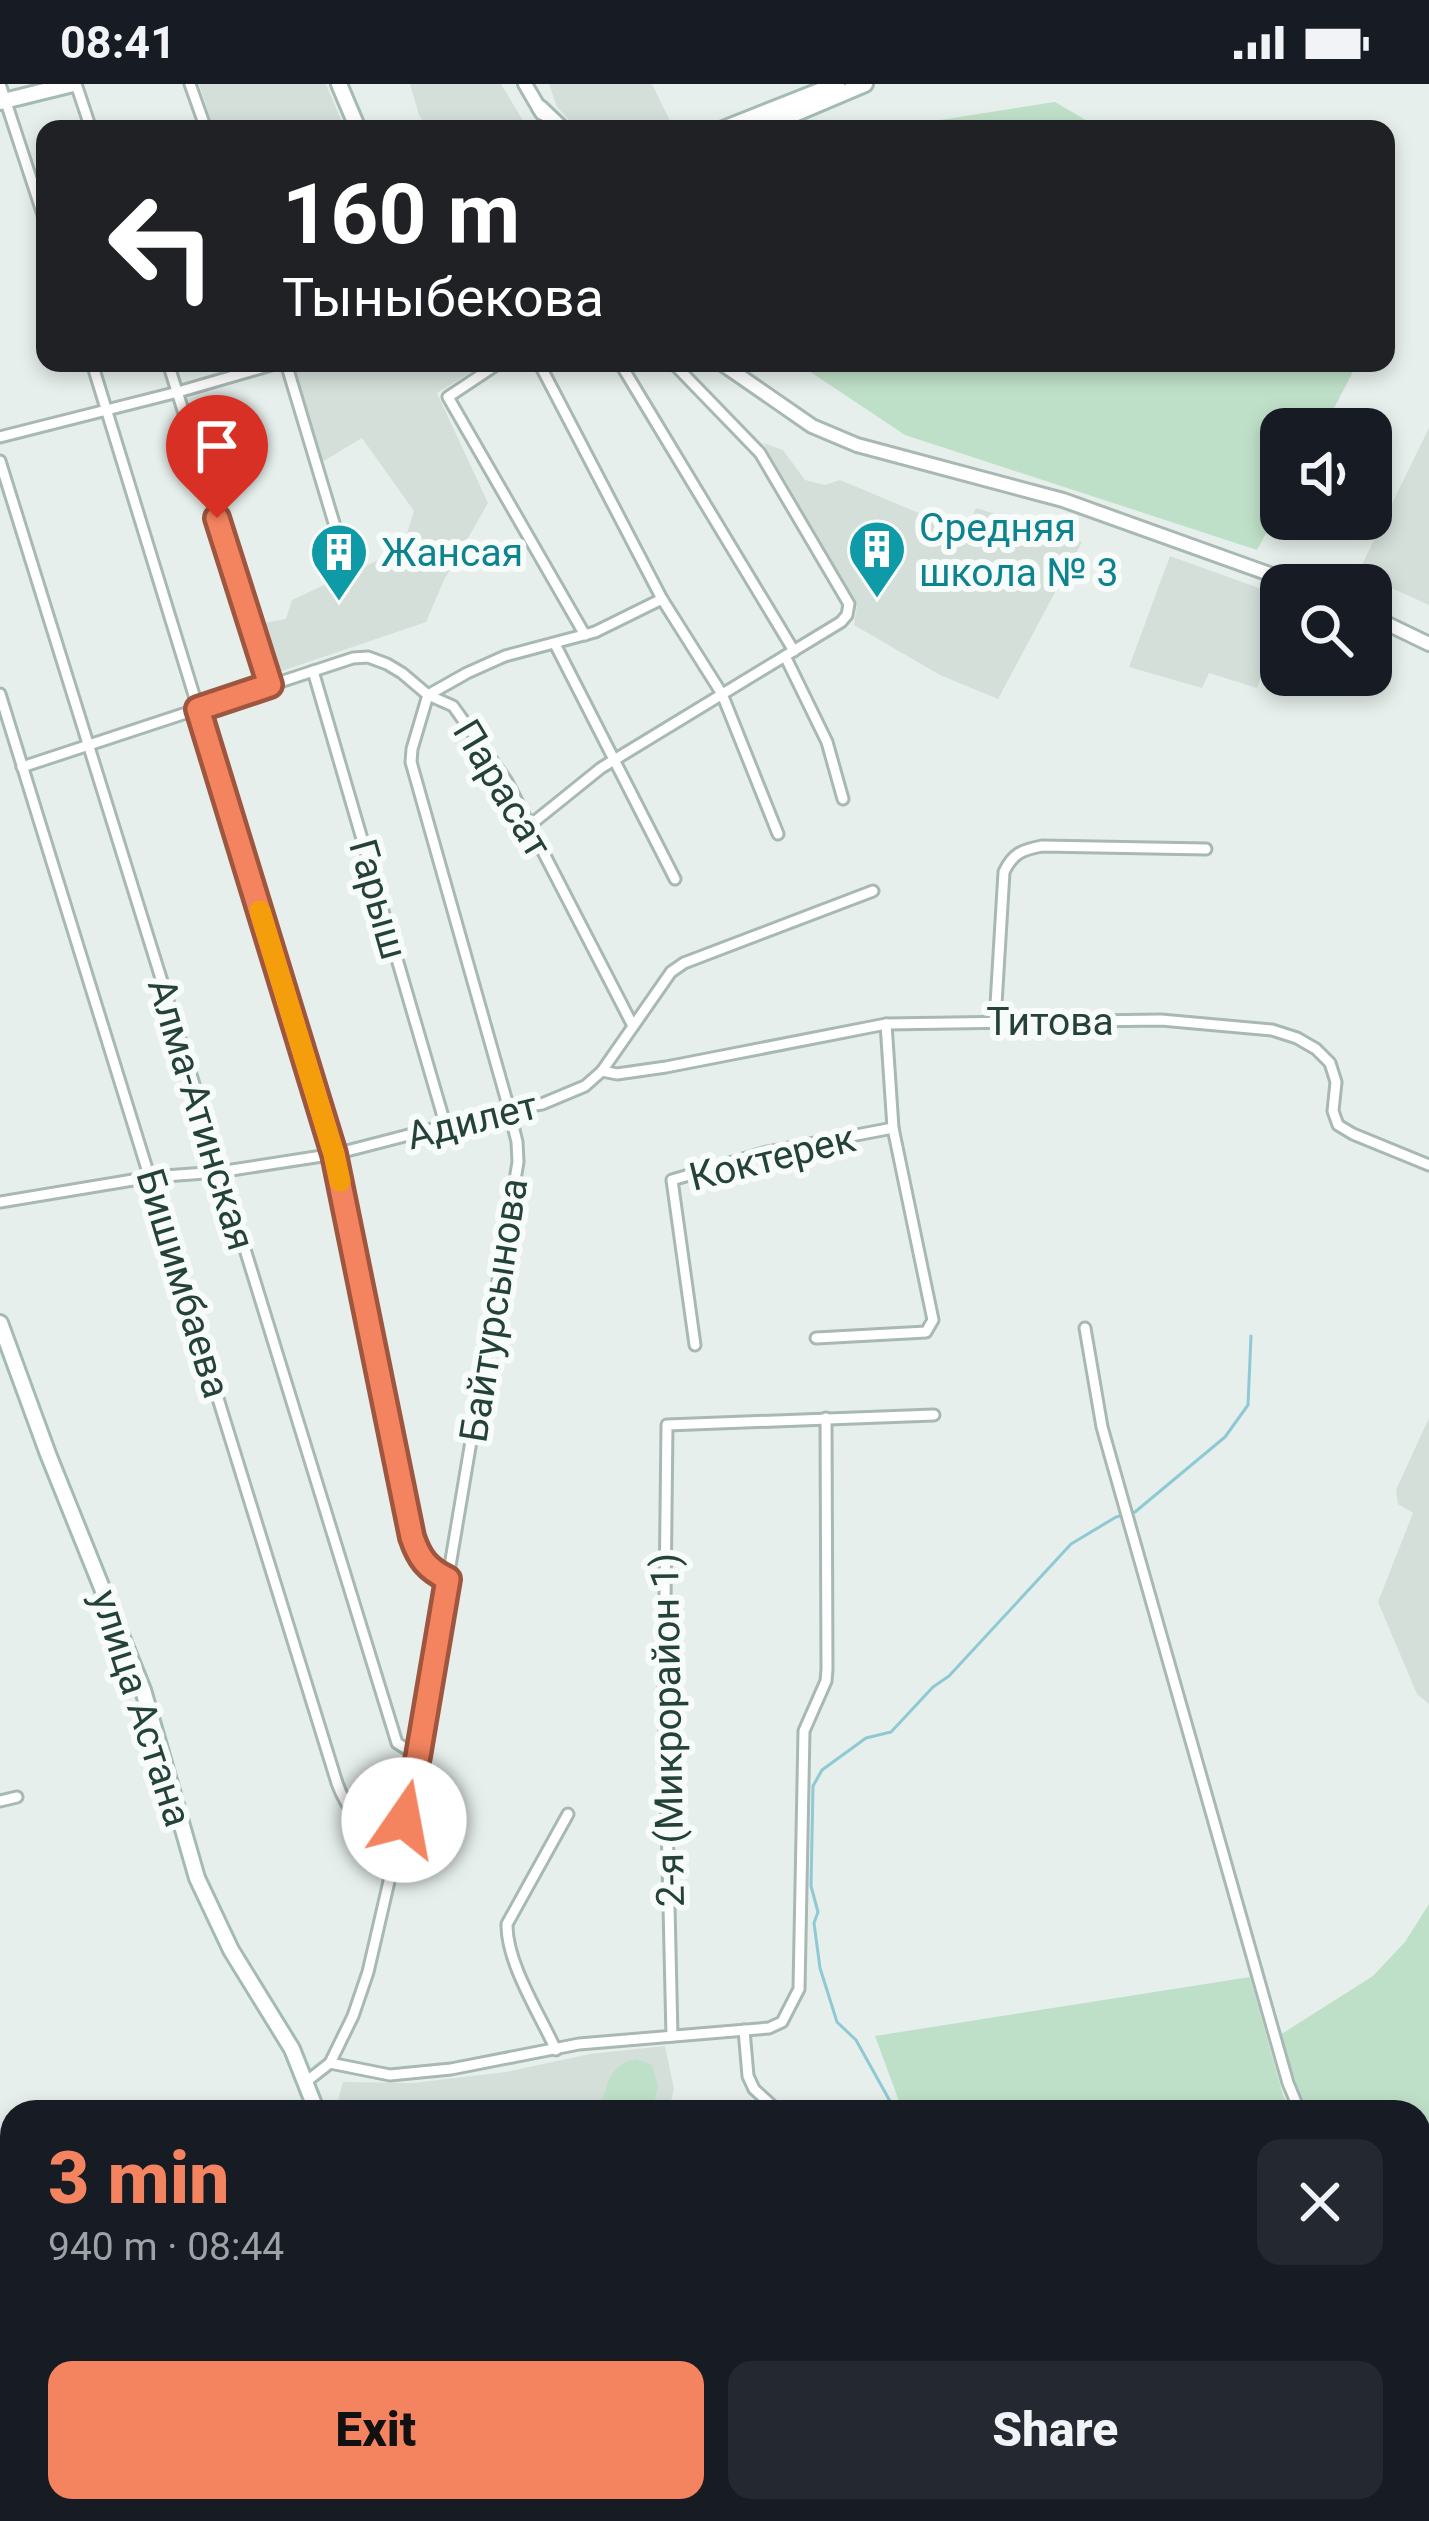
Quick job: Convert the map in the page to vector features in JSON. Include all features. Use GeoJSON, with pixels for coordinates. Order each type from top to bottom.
{"type":"FeatureCollection","features":[{"type":"Feature","properties":{"kind":"main road"},"geometry":{"type":"LineString","coordinates":[[3,101],[75,84]]}},
{"type":"Feature","properties":{"kind":"main road"},"geometry":{"type":"LineString","coordinates":[[339,84],[354,120]]}},
{"type":"Feature","properties":{"kind":"main road"},"geometry":{"type":"LineString","coordinates":[[746,120],[837,84]]}},
{"type":"Feature","properties":{"kind":"main road"},"geometry":{"type":"LineString","coordinates":[[780,120],[866,84]]}},
{"type":"Feature","properties":{"kind":"main road"},"geometry":{"type":"LineString","coordinates":[[540,108],[553,120]]}},
{"type":"Feature","properties":{"kind":"main road","name":"улица Астана"},"geometry":{"type":"LineString","coordinates":[[0,1323],[143,1690],[203,1893],[231,1950],[292,2049],[312,2100]]}},
{"type":"Feature","properties":{"kind":"street"},"geometry":{"type":"LineString","coordinates":[[0,84],[36,194]]}},
{"type":"Feature","properties":{"kind":"street"},"geometry":{"type":"LineString","coordinates":[[75,84],[88,120]]}},
{"type":"Feature","properties":{"kind":"street"},"geometry":{"type":"LineString","coordinates":[[190,84],[203,120]]}},
{"type":"Feature","properties":{"kind":"street"},"geometry":{"type":"LineString","coordinates":[[525,84],[547,120]]}},
{"type":"Feature","properties":{"kind":"street"},"geometry":{"type":"LineString","coordinates":[[95,372],[334,1154],[412,1537],[419,1558],[448,1579]]}},
{"type":"Feature","properties":{"kind":"street"},"geometry":{"type":"LineString","coordinates":[[171,372],[270,685]]}},
{"type":"Feature","properties":{"kind":"street"},"geometry":{"type":"LineString","coordinates":[[0,436],[250,372]]}},
{"type":"Feature","properties":{"kind":"street"},"geometry":{"type":"LineString","coordinates":[[285,372],[346,563]]}},
{"type":"Feature","properties":{"kind":"street"},"geometry":{"type":"LineString","coordinates":[[482,372],[448,397],[585,635]]}},
{"type":"Feature","properties":{"kind":"street"},"geometry":{"type":"LineString","coordinates":[[544,372],[662,599],[722,694],[778,834]]}},
{"type":"Feature","properties":{"kind":"street"},"geometry":{"type":"LineString","coordinates":[[625,372],[790,654],[827,742],[843,799]]}},
{"type":"Feature","properties":{"kind":"street"},"geometry":{"type":"LineString","coordinates":[[529,826],[615,759],[847,615],[849,604],[760,453],[682,372]]}},
{"type":"Feature","properties":{"kind":"street"},"geometry":{"type":"LineString","coordinates":[[735,372],[812,427],[857,445],[1064,500],[1260,571]]}},
{"type":"Feature","properties":{"kind":"street","name":"Алма-Атинская"},"geometry":{"type":"LineString","coordinates":[[0,461],[397,1743],[418,1756]]}},
{"type":"Feature","properties":{"kind":"street"},"geometry":{"type":"LineString","coordinates":[[428,695],[506,656],[585,635],[662,599]]}},
{"type":"Feature","properties":{"kind":"street"},"geometry":{"type":"LineString","coordinates":[[1392,626],[1429,644]]}},
{"type":"Feature","properties":{"kind":"street"},"geometry":{"type":"LineString","coordinates":[[555,644],[675,879]]}},
{"type":"Feature","properties":{"kind":"street","name":"Парасат"},"geometry":{"type":"LineString","coordinates":[[22,767],[352,658],[368,657],[403,673],[428,695],[453,706],[506,780],[633,1026]]}},
{"type":"Feature","properties":{"kind":"street","name":"Гарыш"},"geometry":{"type":"LineString","coordinates":[[313,671],[446,1126]]}},
{"type":"Feature","properties":{"kind":"street","name":"Бишимбаева"},"geometry":{"type":"LineString","coordinates":[[0,694],[344,1803],[397,1853]]}},
{"type":"Feature","properties":{"kind":"street","name":"Байтурсынова"},"geometry":{"type":"LineString","coordinates":[[330,2063],[368,1972],[418,1756],[518,1162],[509,1109],[411,762],[428,695]]}},
{"type":"Feature","properties":{"kind":"street"},"geometry":{"type":"LineString","coordinates":[[995,1021],[1004,872],[1011,857],[1042,846],[1206,849]]}},
{"type":"Feature","properties":{"kind":"street","name":"Адилет"},"geometry":{"type":"LineString","coordinates":[[0,1202],[334,1154],[542,1104],[585,1086],[602,1071],[671,972],[684,963],[873,891]]}},
{"type":"Feature","properties":{"kind":"street","name":"Титова"},"geometry":{"type":"LineString","coordinates":[[602,1071],[617,1074],[666,1067],[886,1024],[1161,1020],[1272,1030],[1291,1034],[1330,1063],[1338,1125],[1429,1165]]}},
{"type":"Feature","properties":{"kind":"street"},"geometry":{"type":"LineString","coordinates":[[816,1338],[926,1332],[933,1320],[892,1128],[886,1024]]}},
{"type":"Feature","properties":{"kind":"street","name":"Коктерек"},"geometry":{"type":"LineString","coordinates":[[694,1345],[672,1180],[766,1152],[892,1128]]}},
{"type":"Feature","properties":{"kind":"street"},"geometry":{"type":"LineString","coordinates":[[1085,1328],[1104,1437],[1296,2100]]}},
{"type":"Feature","properties":{"kind":"street"},"geometry":{"type":"LineString","coordinates":[[307,2081],[330,2063],[390,2075],[452,2069],[579,2044],[769,2028],[782,2022],[800,1989],[804,1731],[827,1669],[826,1418],[934,1415]]}},
{"type":"Feature","properties":{"kind":"street","name":"2-я (Микрорайон 1)"},"geometry":{"type":"LineString","coordinates":[[672,2036],[664,1689],[667,1425],[826,1418]]}},
{"type":"Feature","properties":{"kind":"street"},"geometry":{"type":"LineString","coordinates":[[0,1802],[17,1797]]}},
{"type":"Feature","properties":{"kind":"street"},"geometry":{"type":"LineString","coordinates":[[556,2050],[513,1957],[507,1924],[568,1814]]}},
{"type":"Feature","properties":{"kind":"street"},"geometry":{"type":"LineString","coordinates":[[743,2030],[748,2076],[766,2100]]}},
{"type":"Feature","properties":{"kind":"shaded area"},"geometry":{"type":"Polygon","coordinates":[[[199,84],[326,84],[341,120],[211,120],[199,84]]]}},
{"type":"Feature","properties":{"kind":"shaded area"},"geometry":{"type":"Polygon","coordinates":[[[410,84],[501,84],[523,120],[422,120],[410,84]]]}},
{"type":"Feature","properties":{"kind":"shaded area"},"geometry":{"type":"Polygon","coordinates":[[[549,84],[652,84],[670,120],[569,120],[557,107],[549,84]]]}},
{"type":"Feature","properties":{"kind":"shaded area"},"geometry":{"type":"Polygon","coordinates":[[[295,372],[471,372],[437,393],[488,503],[426,622],[276,673],[258,624],[286,619],[292,600],[402,549],[414,511],[362,438],[322,462],[295,372]]]}},
{"type":"Feature","properties":{"kind":"shaded area"},"geometry":{"type":"Polygon","coordinates":[[[1429,428],[1429,605],[1392,588],[1392,564],[1362,564],[1374,540],[1392,540],[1392,504],[1429,428]]]}},
{"type":"Feature","properties":{"kind":"shaded area"},"geometry":{"type":"Polygon","coordinates":[[[763,443],[783,450],[805,480],[825,485],[840,480],[964,532],[976,508],[1082,542],[998,699],[940,675],[854,625],[857,605],[763,443]]]}},
{"type":"Feature","properties":{"kind":"shaded area"},"geometry":{"type":"Polygon","coordinates":[[[1170,556],[1260,588],[1257,688],[1209,673],[1202,688],[1129,667],[1170,556]]]}},
{"type":"Feature","properties":{"kind":"shaded area"},"geometry":{"type":"Polygon","coordinates":[[[1429,1418],[1429,1704],[1417,1694],[1378,1602],[1413,1513],[1398,1504],[1396,1490],[1429,1418]]]}},
{"type":"Feature","properties":{"kind":"shaded area"},"geometry":{"type":"Polygon","coordinates":[[[665,2046],[674,2089],[671,2100],[338,2100],[343,2082],[413,2083],[506,2072],[590,2054],[665,2046]]]}},
{"type":"Feature","properties":{"kind":"green space"},"geometry":{"type":"Polygon","coordinates":[[[1055,102],[1086,120],[940,120],[1055,102]]]}},
{"type":"Feature","properties":{"kind":"green space"},"geometry":{"type":"Polygon","coordinates":[[[810,372],[1353,372],[1334,408],[1260,408],[1262,540],[1257,550],[905,435],[810,372]]]}},
{"type":"Feature","properties":{"kind":"green space"},"geometry":{"type":"Polygon","coordinates":[[[1429,1904],[1429,2100],[1301,2100],[1280,2035],[1373,1976],[1405,1942],[1429,1904]]]}},
{"type":"Feature","properties":{"kind":"green space"},"geometry":{"type":"Polygon","coordinates":[[[1250,1977],[1285,2100],[899,2100],[875,2036],[1250,1977]]]}},
{"type":"Feature","properties":{"kind":"green space"},"geometry":{"type":"Polygon","coordinates":[[[636,2059],[652,2065],[658,2086],[655,2100],[603,2100],[614,2072],[636,2059]]]}},
{"type":"Feature","properties":{"kind":"waterway"},"geometry":{"type":"LineString","coordinates":[[889,2100],[856,2040],[837,2022],[820,1968],[814,1923],[818,1912],[811,1886],[813,1786],[822,1770],[866,1738],[891,1732],[1071,1544],[1116,1517],[1135,1512],[1225,1437],[1248,1405],[1251,1336]]}},
{"type":"Feature","properties":{"kind":"slow traffic"},"geometry":{"type":"LineString","coordinates":[[260,911],[340,1181]]}},
{"type":"Feature","properties":{"kind":"place","name":"Средняя школа № 3"},"geometry":{"type":"Point","coordinates":[877,600]}},
{"type":"Feature","properties":{"kind":"place","name":"Жансая"},"geometry":{"type":"Point","coordinates":[339,603]}},
{"type":"Feature","properties":{"kind":"route"},"geometry":{"type":"LineString","coordinates":[[217,518],[270,685],[198,709],[334,1154],[412,1537],[419,1558],[448,1579],[404,1820]]}}]}
